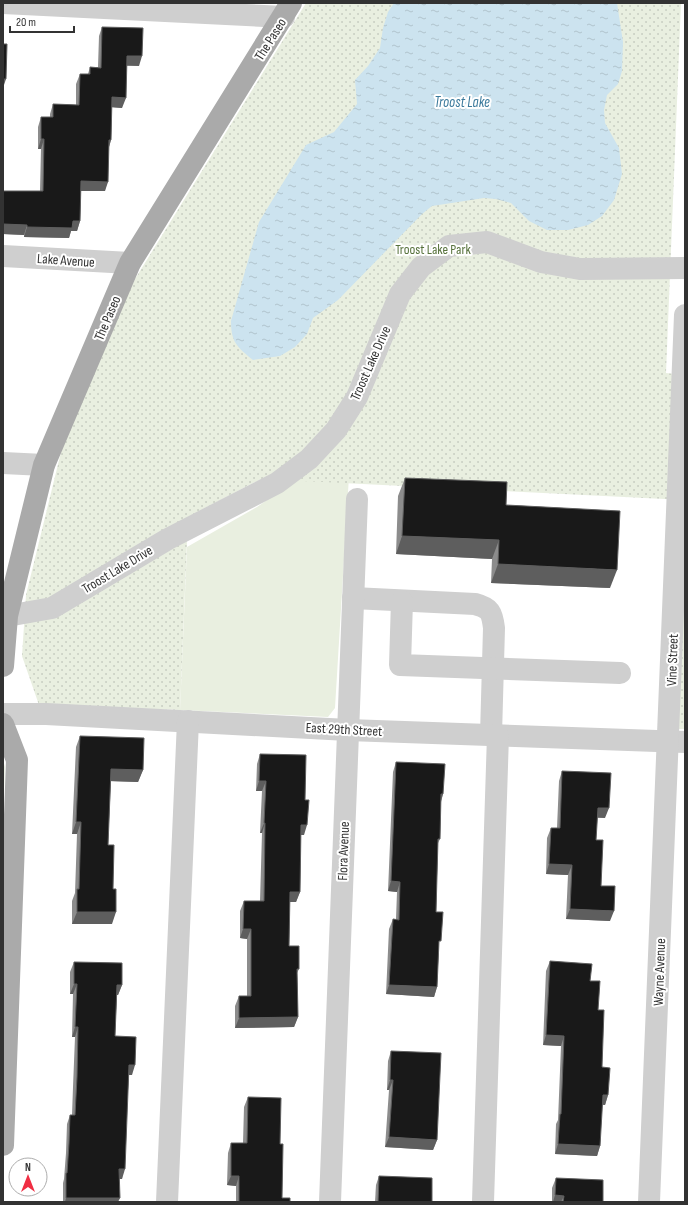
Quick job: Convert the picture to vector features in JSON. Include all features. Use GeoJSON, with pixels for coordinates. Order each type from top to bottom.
{"type":"FeatureCollection","features":[{"type":"Feature","properties":{"kind":"main road","name":"The Paseo"},"geometry":{"type":"LineString","coordinates":[[3,666],[7,616],[44,465],[130,264],[287,10]]}},
{"type":"Feature","properties":{"kind":"main road"},"geometry":{"type":"LineString","coordinates":[[3,724],[17,760],[3,1145]]}},
{"type":"Feature","properties":{"kind":"street"},"geometry":{"type":"LineString","coordinates":[[3,3],[287,10]]}},
{"type":"Feature","properties":{"kind":"street","name":"Troost Lake Drive"},"geometry":{"type":"LineString","coordinates":[[7,616],[52,608],[168,539],[277,483],[309,459],[336,430],[357,397],[400,294],[421,267],[449,246],[487,242],[541,262],[580,269],[685,268]]}},
{"type":"Feature","properties":{"kind":"street","name":"Lake Avenue"},"geometry":{"type":"LineString","coordinates":[[3,256],[130,264]]}},
{"type":"Feature","properties":{"kind":"street","name":"Vine Street"},"geometry":{"type":"LineString","coordinates":[[677,742],[685,315]]}},
{"type":"Feature","properties":{"kind":"street"},"geometry":{"type":"LineString","coordinates":[[3,463],[44,465]]}},
{"type":"Feature","properties":{"kind":"street","name":"Flora Avenue"},"geometry":{"type":"LineString","coordinates":[[330,1202],[357,499]]}},
{"type":"Feature","properties":{"kind":"street"},"geometry":{"type":"LineString","coordinates":[[353,598],[475,604],[487,608],[493,617],[494,735],[483,1202]]}},
{"type":"Feature","properties":{"kind":"street"},"geometry":{"type":"LineString","coordinates":[[402,601],[400,665],[620,672]]}},
{"type":"Feature","properties":{"kind":"street","name":"East 29th Street"},"geometry":{"type":"LineString","coordinates":[[3,714],[21,713],[348,730],[677,742]]}},
{"type":"Feature","properties":{"kind":"street"},"geometry":{"type":"LineString","coordinates":[[167,1202],[188,721]]}},
{"type":"Feature","properties":{"kind":"street","name":"Wayne Avenue"},"geometry":{"type":"LineString","coordinates":[[650,1202],[677,742]]}},
{"type":"Feature","properties":{"kind":"green space","name":"Troost Lake Park"},"geometry":{"type":"Polygon","coordinates":[[[306,3],[681,3],[666,373],[685,375],[685,500],[261,479],[188,517],[180,710],[39,705],[22,656],[26,595],[62,448],[86,379],[135,279],[306,3]]]}},
{"type":"Feature","properties":{"kind":"green space"},"geometry":{"type":"Polygon","coordinates":[[[304,474],[349,476],[335,708],[328,717],[180,710],[187,547],[257,507],[304,474]]]}},
{"type":"Feature","properties":{"kind":"green space"},"geometry":{"type":"Polygon","coordinates":[[[685,543],[685,729],[678,729],[685,543]]]}},
{"type":"Feature","properties":{"kind":"green space"},"geometry":{"type":"Polygon","coordinates":[[[3,760],[5,767],[3,818],[3,760]]]}},
{"type":"Feature","properties":{"kind":"water","name":"Troost Lake"},"geometry":{"type":"Polygon","coordinates":[[[394,3],[617,3],[623,42],[622,71],[618,84],[607,95],[604,110],[605,123],[619,148],[622,174],[614,200],[602,216],[588,225],[568,230],[547,230],[529,221],[511,203],[496,199],[484,198],[432,206],[422,214],[338,300],[313,318],[307,334],[295,347],[280,356],[253,360],[236,344],[232,334],[231,321],[259,222],[306,145],[334,132],[357,104],[355,80],[368,66],[380,48],[383,28],[388,12],[394,3]]]}},
{"type":"Feature","properties":{"kind":"building"},"geometry":{"type":"Polygon","coordinates":[[[102,27],[143,28],[142,56],[127,56],[126,98],[112,97],[108,182],[81,181],[80,221],[73,221],[72,228],[27,227],[27,225],[3,224],[3,191],[43,191],[44,139],[41,139],[41,117],[53,117],[53,104],[79,105],[80,74],[90,74],[90,67],[101,68],[102,27]]]}},
{"type":"Feature","properties":{"kind":"building"},"geometry":{"type":"Polygon","coordinates":[[[3,44],[7,44],[6,79],[3,79],[3,44]]]}},
{"type":"Feature","properties":{"kind":"building"},"geometry":{"type":"Polygon","coordinates":[[[405,478],[507,482],[506,505],[620,511],[617,570],[498,564],[499,540],[402,536],[405,478]]]}},
{"type":"Feature","properties":{"kind":"building"},"geometry":{"type":"Polygon","coordinates":[[[80,736],[144,738],[143,770],[111,769],[108,845],[114,845],[113,889],[116,889],[116,912],[77,912],[81,822],[76,822],[80,736]]]}},
{"type":"Feature","properties":{"kind":"building"},"geometry":{"type":"Polygon","coordinates":[[[260,754],[306,755],[305,800],[309,800],[307,825],[301,825],[300,892],[290,892],[289,946],[299,946],[299,969],[297,969],[298,1017],[239,1018],[239,996],[251,996],[251,929],[243,929],[244,901],[264,901],[264,823],[266,781],[259,781],[260,754]]]}},
{"type":"Feature","properties":{"kind":"building"},"geometry":{"type":"Polygon","coordinates":[[[396,762],[445,764],[443,794],[441,794],[440,839],[438,839],[436,912],[443,912],[441,941],[439,941],[437,987],[389,985],[393,919],[399,920],[400,882],[391,881],[396,762]]]}},
{"type":"Feature","properties":{"kind":"building"},"geometry":{"type":"Polygon","coordinates":[[[562,771],[611,773],[609,808],[598,808],[596,840],[603,840],[601,886],[615,886],[614,911],[570,909],[572,865],[549,864],[551,828],[560,828],[562,771]]]}},
{"type":"Feature","properties":{"kind":"building"},"geometry":{"type":"Polygon","coordinates":[[[550,961],[592,964],[590,981],[600,981],[598,1010],[604,1010],[602,1067],[610,1068],[608,1095],[603,1095],[600,1146],[558,1144],[561,1114],[564,1036],[546,1035],[550,961]]]}},
{"type":"Feature","properties":{"kind":"building"},"geometry":{"type":"Polygon","coordinates":[[[74,962],[122,963],[122,985],[117,985],[115,1036],[136,1037],[135,1065],[129,1065],[125,1169],[119,1169],[120,1198],[66,1198],[66,1173],[70,1115],[75,1115],[77,1077],[78,1027],[75,1027],[77,984],[74,984],[74,962]]]}},
{"type":"Feature","properties":{"kind":"building"},"geometry":{"type":"Polygon","coordinates":[[[391,1051],[441,1053],[437,1140],[389,1137],[393,1080],[390,1080],[391,1051]]]}},
{"type":"Feature","properties":{"kind":"building"},"geometry":{"type":"Polygon","coordinates":[[[248,1097],[281,1098],[280,1144],[283,1144],[282,1198],[290,1198],[290,1202],[239,1202],[239,1176],[231,1176],[231,1143],[247,1143],[248,1097]]]}},
{"type":"Feature","properties":{"kind":"building"},"geometry":{"type":"Polygon","coordinates":[[[379,1176],[432,1178],[432,1202],[378,1202],[379,1176]]]}},
{"type":"Feature","properties":{"kind":"building"},"geometry":{"type":"Polygon","coordinates":[[[556,1178],[603,1180],[603,1202],[563,1202],[564,1196],[555,1195],[556,1178]]]}}]}
